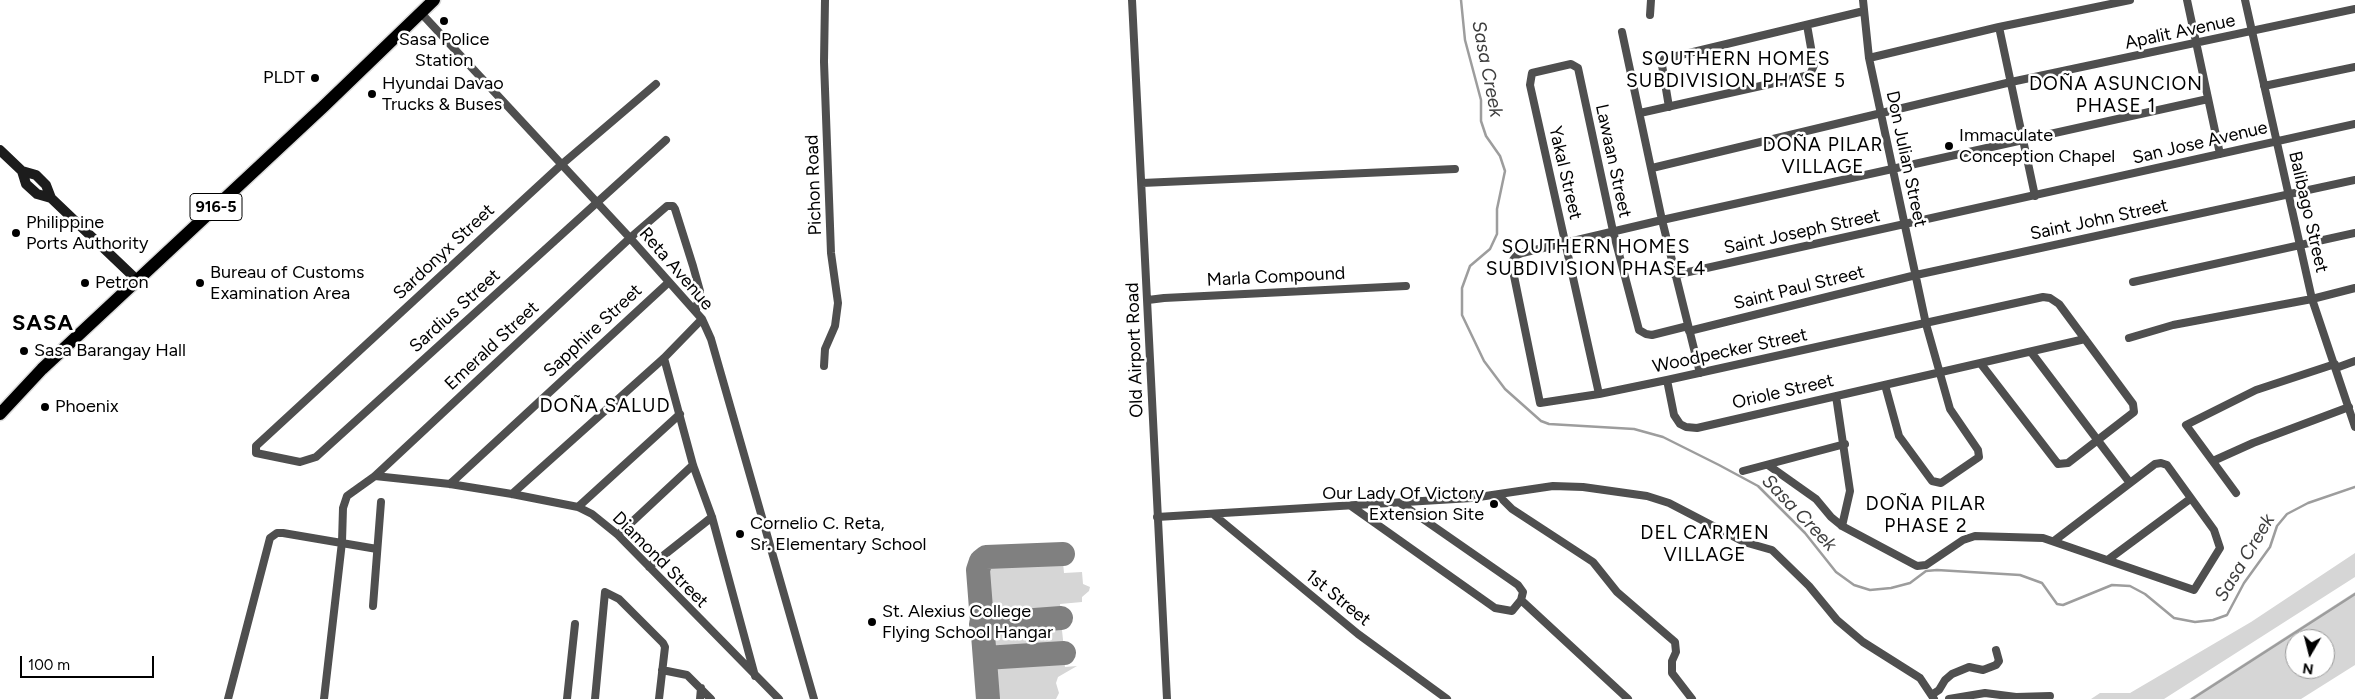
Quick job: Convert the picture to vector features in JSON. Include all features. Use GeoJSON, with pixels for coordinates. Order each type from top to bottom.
{"type":"FeatureCollection","features":[{"type":"Feature","properties":{"kind":"main road","name":"916-5"},"geometry":{"type":"LineString","coordinates":[[0,414],[42,369],[434,0]]}},
{"type":"Feature","properties":{"kind":"street","name":"Pichon Road"},"geometry":{"type":"LineString","coordinates":[[824,366],[825,349],[835,326],[838,303],[830,253],[824,62],[825,0]]}},
{"type":"Feature","properties":{"kind":"street","name":"Old Airport Road"},"geometry":{"type":"LineString","coordinates":[[1132,0],[1166,699]]}},
{"type":"Feature","properties":{"kind":"street"},"geometry":{"type":"LineString","coordinates":[[1650,15],[1651,0]]}},
{"type":"Feature","properties":{"kind":"street","name":"Don Julian Street"},"geometry":{"type":"LineString","coordinates":[[1864,0],[1869,58],[1926,324],[1952,414],[1979,455],[1977,460],[1945,481],[1938,483],[1932,481],[1899,436],[1885,386]]}},
{"type":"Feature","properties":{"kind":"street"},"geometry":{"type":"LineString","coordinates":[[1869,58],[1999,27],[2130,0]]}},
{"type":"Feature","properties":{"kind":"street"},"geometry":{"type":"LineString","coordinates":[[2187,0],[2220,154]]}},
{"type":"Feature","properties":{"kind":"street","name":"Balibago Street"},"geometry":{"type":"LineString","coordinates":[[2245,0],[2312,299],[2355,427]]}},
{"type":"Feature","properties":{"kind":"street","name":"Apalit Avenue"},"geometry":{"type":"LineString","coordinates":[[1652,168],[2011,82],[2355,9]]}},
{"type":"Feature","properties":{"kind":"street"},"geometry":{"type":"LineString","coordinates":[[1669,107],[1662,65],[1664,59],[1864,11]]}},
{"type":"Feature","properties":{"kind":"street","name":"Reta Avenue"},"geometry":{"type":"LineString","coordinates":[[420,13],[630,238],[702,319],[711,340],[814,699]]}},
{"type":"Feature","properties":{"kind":"street"},"geometry":{"type":"LineString","coordinates":[[1640,113],[1810,75],[1814,65],[1807,25]]}},
{"type":"Feature","properties":{"kind":"street"},"geometry":{"type":"LineString","coordinates":[[1999,27],[2035,196]]}},
{"type":"Feature","properties":{"kind":"street"},"geometry":{"type":"LineString","coordinates":[[1622,32],[1662,220],[1700,373]]}},
{"type":"Feature","properties":{"kind":"street","name":"Yakal Street"},"geometry":{"type":"LineString","coordinates":[[1575,65],[1544,69],[1530,76],[1530,86],[1599,394]]}},
{"type":"Feature","properties":{"kind":"street","name":"Lawaan Street"},"geometry":{"type":"LineString","coordinates":[[1575,65],[1579,72],[1613,231],[1640,330],[1652,335],[1689,328]]}},
{"type":"Feature","properties":{"kind":"street"},"geometry":{"type":"LineString","coordinates":[[2264,86],[2355,67]]}},
{"type":"Feature","properties":{"kind":"street","name":"Sardonyx Street"},"geometry":{"type":"LineString","coordinates":[[256,446],[561,165],[656,84]]}},
{"type":"Feature","properties":{"kind":"street"},"geometry":{"type":"LineString","coordinates":[[1565,242],[2023,138],[2208,99]]}},
{"type":"Feature","properties":{"kind":"street","name":"San Jose Avenue"},"geometry":{"type":"LineString","coordinates":[[1905,226],[2355,124]]}},
{"type":"Feature","properties":{"kind":"street","name":"Sardius Street"},"geometry":{"type":"LineString","coordinates":[[256,446],[255,451],[259,454],[300,462],[316,457],[666,140]]}},
{"type":"Feature","properties":{"kind":"street"},"geometry":{"type":"LineString","coordinates":[[0,150],[22,171],[36,175],[46,185],[51,198],[137,280]]}},
{"type":"Feature","properties":{"kind":"street"},"geometry":{"type":"LineString","coordinates":[[1142,183],[1455,169]]}},
{"type":"Feature","properties":{"kind":"street","name":"Saint John Street"},"geometry":{"type":"LineString","coordinates":[[1916,275],[2355,180]]}},
{"type":"Feature","properties":{"kind":"street","name":"Emerald Street"},"geometry":{"type":"LineString","coordinates":[[324,699],[342,542],[343,508],[347,496],[375,476],[665,207],[673,206],[700,291],[696,310]]}},
{"type":"Feature","properties":{"kind":"street","name":"Saint Joseph Street"},"geometry":{"type":"LineString","coordinates":[[1676,275],[1905,226]]}},
{"type":"Feature","properties":{"kind":"street"},"geometry":{"type":"LineString","coordinates":[[2133,282],[2355,233]]}},
{"type":"Feature","properties":{"kind":"street","name":"Woodpecker Street"},"geometry":{"type":"LineString","coordinates":[[1565,242],[1517,255],[1513,265],[1540,403],[1599,394],[1667,380],[1926,324],[2036,298],[2050,298],[2059,304],[2085,339]]}},
{"type":"Feature","properties":{"kind":"street","name":"Saint Paul Street"},"geometry":{"type":"LineString","coordinates":[[1689,328],[1916,275]]}},
{"type":"Feature","properties":{"kind":"street","name":"Sapphire Street"},"geometry":{"type":"LineString","coordinates":[[450,484],[668,282]]}},
{"type":"Feature","properties":{"kind":"street","name":"Marla Compound"},"geometry":{"type":"LineString","coordinates":[[1148,300],[1406,286]]}},
{"type":"Feature","properties":{"kind":"street"},"geometry":{"type":"LineString","coordinates":[[2129,338],[2172,325],[2312,299],[2355,288]]}},
{"type":"Feature","properties":{"kind":"street"},"geometry":{"type":"LineString","coordinates":[[512,494],[664,358],[702,319]]}},
{"type":"Feature","properties":{"kind":"street"},"geometry":{"type":"LineString","coordinates":[[1981,364],[2058,464],[2068,463],[2132,415],[2135,410],[2134,404],[2085,339]]}},
{"type":"Feature","properties":{"kind":"street","name":"Oriole Street"},"geometry":{"type":"LineString","coordinates":[[1667,380],[1674,415],[1680,424],[1686,427],[1697,428],[2085,339]]}},
{"type":"Feature","properties":{"kind":"street"},"geometry":{"type":"LineString","coordinates":[[2031,352],[2130,483]]}},
{"type":"Feature","properties":{"kind":"street"},"geometry":{"type":"LineString","coordinates":[[664,358],[693,464],[712,517],[756,678]]}},
{"type":"Feature","properties":{"kind":"street"},"geometry":{"type":"LineString","coordinates":[[2236,493],[2186,425],[2256,390],[2355,361]]}},
{"type":"Feature","properties":{"kind":"street"},"geometry":{"type":"LineString","coordinates":[[1836,396],[1845,444],[1850,491],[1842,526]]}},
{"type":"Feature","properties":{"kind":"street"},"geometry":{"type":"LineString","coordinates":[[2213,461],[2261,440],[2349,407]]}},
{"type":"Feature","properties":{"kind":"street"},"geometry":{"type":"LineString","coordinates":[[578,507],[680,414]]}},
{"type":"Feature","properties":{"kind":"street"},"geometry":{"type":"LineString","coordinates":[[1743,471],[1845,444]]}},
{"type":"Feature","properties":{"kind":"street"},"geometry":{"type":"LineString","coordinates":[[1768,465],[1816,498],[1831,517],[1842,526],[1917,566],[1926,565],[1964,540],[1975,536],[2054,541],[2194,590],[2220,548],[2214,530],[2166,465],[2161,463],[2155,464],[2054,541]]}},
{"type":"Feature","properties":{"kind":"street"},"geometry":{"type":"LineString","coordinates":[[618,535],[693,464]]}},
{"type":"Feature","properties":{"kind":"street","name":"Diamond Street"},"geometry":{"type":"LineString","coordinates":[[375,476],[450,484],[512,494],[578,507],[592,514],[618,535],[756,678],[779,699]]}},
{"type":"Feature","properties":{"kind":"street"},"geometry":{"type":"LineString","coordinates":[[1157,517],[1400,504],[1499,496],[1568,486],[1658,498],[1739,539],[1772,550],[1809,586],[1837,620],[1863,642],[1920,678],[1933,697],[1944,680],[1952,674],[1969,667],[1983,670],[1996,664],[1998,661],[1996,650]]}},
{"type":"Feature","properties":{"kind":"street"},"geometry":{"type":"LineString","coordinates":[[1499,496],[1512,509],[1598,566],[1617,592],[1675,642],[1676,652],[1671,666],[1672,673],[1692,699]]}},
{"type":"Feature","properties":{"kind":"street"},"geometry":{"type":"LineString","coordinates":[[2109,559],[2190,499]]}},
{"type":"Feature","properties":{"kind":"street"},"geometry":{"type":"LineString","coordinates":[[372,606],[381,502]]}},
{"type":"Feature","properties":{"kind":"street"},"geometry":{"type":"LineString","coordinates":[[1351,506],[1481,600],[1501,610],[1512,611],[1521,600],[1523,592],[1518,585],[1400,504]]}},
{"type":"Feature","properties":{"kind":"street","name":"1st Street"},"geometry":{"type":"LineString","coordinates":[[1213,514],[1358,634],[1447,699]]}},
{"type":"Feature","properties":{"kind":"street"},"geometry":{"type":"LineString","coordinates":[[649,567],[712,517]]}},
{"type":"Feature","properties":{"kind":"street"},"geometry":{"type":"LineString","coordinates":[[228,699],[270,538],[276,533],[377,549]]}},
{"type":"Feature","properties":{"kind":"street"},"geometry":{"type":"LineString","coordinates":[[594,699],[605,592],[619,599],[663,643],[665,647],[659,699]]}},
{"type":"Feature","properties":{"kind":"street"},"geometry":{"type":"LineString","coordinates":[[1521,600],[1628,699]]}},
{"type":"Feature","properties":{"kind":"street"},"geometry":{"type":"LineString","coordinates":[[567,699],[575,624]]}},
{"type":"Feature","properties":{"kind":"street"},"geometry":{"type":"LineString","coordinates":[[662,670],[686,675],[712,699]]}},
{"type":"Feature","properties":{"kind":"street"},"geometry":{"type":"LineString","coordinates":[[700,699],[701,688]]}},
{"type":"Feature","properties":{"kind":"street"},"geometry":{"type":"LineString","coordinates":[[1949,699],[1985,692],[2016,697],[2050,696]]}},
{"type":"Feature","properties":{"kind":"shaded area"},"geometry":{"type":"Polygon","coordinates":[[[2355,553],[2355,577],[2164,699],[2091,699],[2100,693],[2130,693],[2251,622],[2355,553]]]}},
{"type":"Feature","properties":{"kind":"shaded area"},"geometry":{"type":"Polygon","coordinates":[[[1059,557],[1063,562],[1064,573],[1082,572],[1083,584],[1090,587],[1089,591],[1082,597],[1082,602],[1060,604],[1061,615],[1034,617],[1033,613],[1022,614],[1021,618],[990,621],[986,566],[989,562],[1059,557]]]}},
{"type":"Feature","properties":{"kind":"shaded area"},"geometry":{"type":"Polygon","coordinates":[[[2355,592],[2355,665],[2335,678],[2335,629],[2298,629],[2355,592]]]}},
{"type":"Feature","properties":{"kind":"shaded area"},"geometry":{"type":"Polygon","coordinates":[[[1061,621],[1064,649],[992,653],[990,626],[1022,623],[1023,626],[1034,625],[1034,622],[1061,621]]]}},
{"type":"Feature","properties":{"kind":"shaded area"},"geometry":{"type":"Polygon","coordinates":[[[2285,637],[2285,679],[2333,679],[2301,699],[2189,699],[2285,637]]]}},
{"type":"Feature","properties":{"kind":"shaded area"},"geometry":{"type":"Polygon","coordinates":[[[1064,656],[1065,667],[1077,666],[1058,677],[1056,683],[1059,693],[1056,699],[995,699],[992,660],[1064,656]]]}},
{"type":"Feature","properties":{"kind":"waterway","name":"Sasa Creek"},"geometry":{"type":"LineString","coordinates":[[1461,0],[1465,40],[1481,100],[1481,121],[1486,136],[1500,156],[1505,171],[1497,209],[1497,234],[1490,249],[1470,266],[1462,288],[1462,315],[1484,361],[1505,389],[1541,421],[1549,424],[1634,429],[1663,437],[1719,465],[1758,486],[1805,533],[1836,572],[1854,585],[1870,590],[1891,588],[1910,583],[1926,571],[2020,575],[2042,583],[2057,604],[2063,605],[2112,585],[2130,586],[2145,594],[2174,618],[2195,622],[2213,620],[2227,615],[2244,583],[2270,547],[2277,526],[2287,514],[2308,503],[2355,487]]}},
{"type":"Feature","properties":{"kind":"waterway"},"geometry":{"type":"LineString","coordinates":[[2192,699],[2355,594]]}},
{"type":"Feature","properties":{"kind":"taxiway"},"geometry":{"type":"LineString","coordinates":[[988,699],[978,570],[981,561],[986,557],[1063,554]]}},
{"type":"Feature","properties":{"kind":"taxiway"},"geometry":{"type":"LineString","coordinates":[[981,624],[1061,618]]}},
{"type":"Feature","properties":{"kind":"taxiway"},"geometry":{"type":"LineString","coordinates":[[985,658],[1064,653]]}},
{"type":"Feature","properties":{"kind":"place","name":"Sasa Police Station"},"geometry":{"type":"Point","coordinates":[444,21]}},
{"type":"Feature","properties":{"kind":"place","name":"PLDT"},"geometry":{"type":"Point","coordinates":[315,78]}},
{"type":"Feature","properties":{"kind":"place","name":"Hyundai Davao Trucks & Buses"},"geometry":{"type":"Point","coordinates":[372,94]}},
{"type":"Feature","properties":{"kind":"place","name":"Immaculate Conception Chapel"},"geometry":{"type":"Point","coordinates":[1949,146]}},
{"type":"Feature","properties":{"kind":"place","name":"Philippine Ports Authority"},"geometry":{"type":"Point","coordinates":[16,233]}},
{"type":"Feature","properties":{"kind":"place","name":"Petron"},"geometry":{"type":"Point","coordinates":[85,283]}},
{"type":"Feature","properties":{"kind":"place","name":"Bureau of Customs Examination Area"},"geometry":{"type":"Point","coordinates":[200,283]}},
{"type":"Feature","properties":{"kind":"place","name":"Sasa Barangay Hall"},"geometry":{"type":"Point","coordinates":[24,351]}},
{"type":"Feature","properties":{"kind":"place","name":"Phoenix"},"geometry":{"type":"Point","coordinates":[45,407]}},
{"type":"Feature","properties":{"kind":"place","name":"Our Lady Of Victory Extension Site"},"geometry":{"type":"Point","coordinates":[1494,504]}},
{"type":"Feature","properties":{"kind":"place","name":"Cornelio C. Reta, Sr. Elementary School"},"geometry":{"type":"Point","coordinates":[740,534]}},
{"type":"Feature","properties":{"kind":"place","name":"St. Alexius College Flying School Hangar"},"geometry":{"type":"Point","coordinates":[872,622]}},
{"type":"Feature","properties":{"kind":"district","name":"SOUTHERN HOMES SUBDIVISION PHASE 5"},"geometry":{"type":"Point","coordinates":[1736,70]}},
{"type":"Feature","properties":{"kind":"district","name":"DOÑA ASUNCION PHASE 1"},"geometry":{"type":"Point","coordinates":[2116,95]}},
{"type":"Feature","properties":{"kind":"district","name":"DOÑA PILAR VILLAGE"},"geometry":{"type":"Point","coordinates":[1823,156]}},
{"type":"Feature","properties":{"kind":"district","name":"SOUTHERN HOMES SUBDIVISION PHASE 4"},"geometry":{"type":"Point","coordinates":[1596,258]}},
{"type":"Feature","properties":{"kind":"district","name":"SASA"},"geometry":{"type":"Point","coordinates":[43,324]}},
{"type":"Feature","properties":{"kind":"district","name":"DOÑA SALUD"},"geometry":{"type":"Point","coordinates":[605,406]}},
{"type":"Feature","properties":{"kind":"district","name":"DOÑA PILAR PHASE 2"},"geometry":{"type":"Point","coordinates":[1926,515]}},
{"type":"Feature","properties":{"kind":"district","name":"DEL CARMEN VILLAGE"},"geometry":{"type":"Point","coordinates":[1705,544]}}]}
